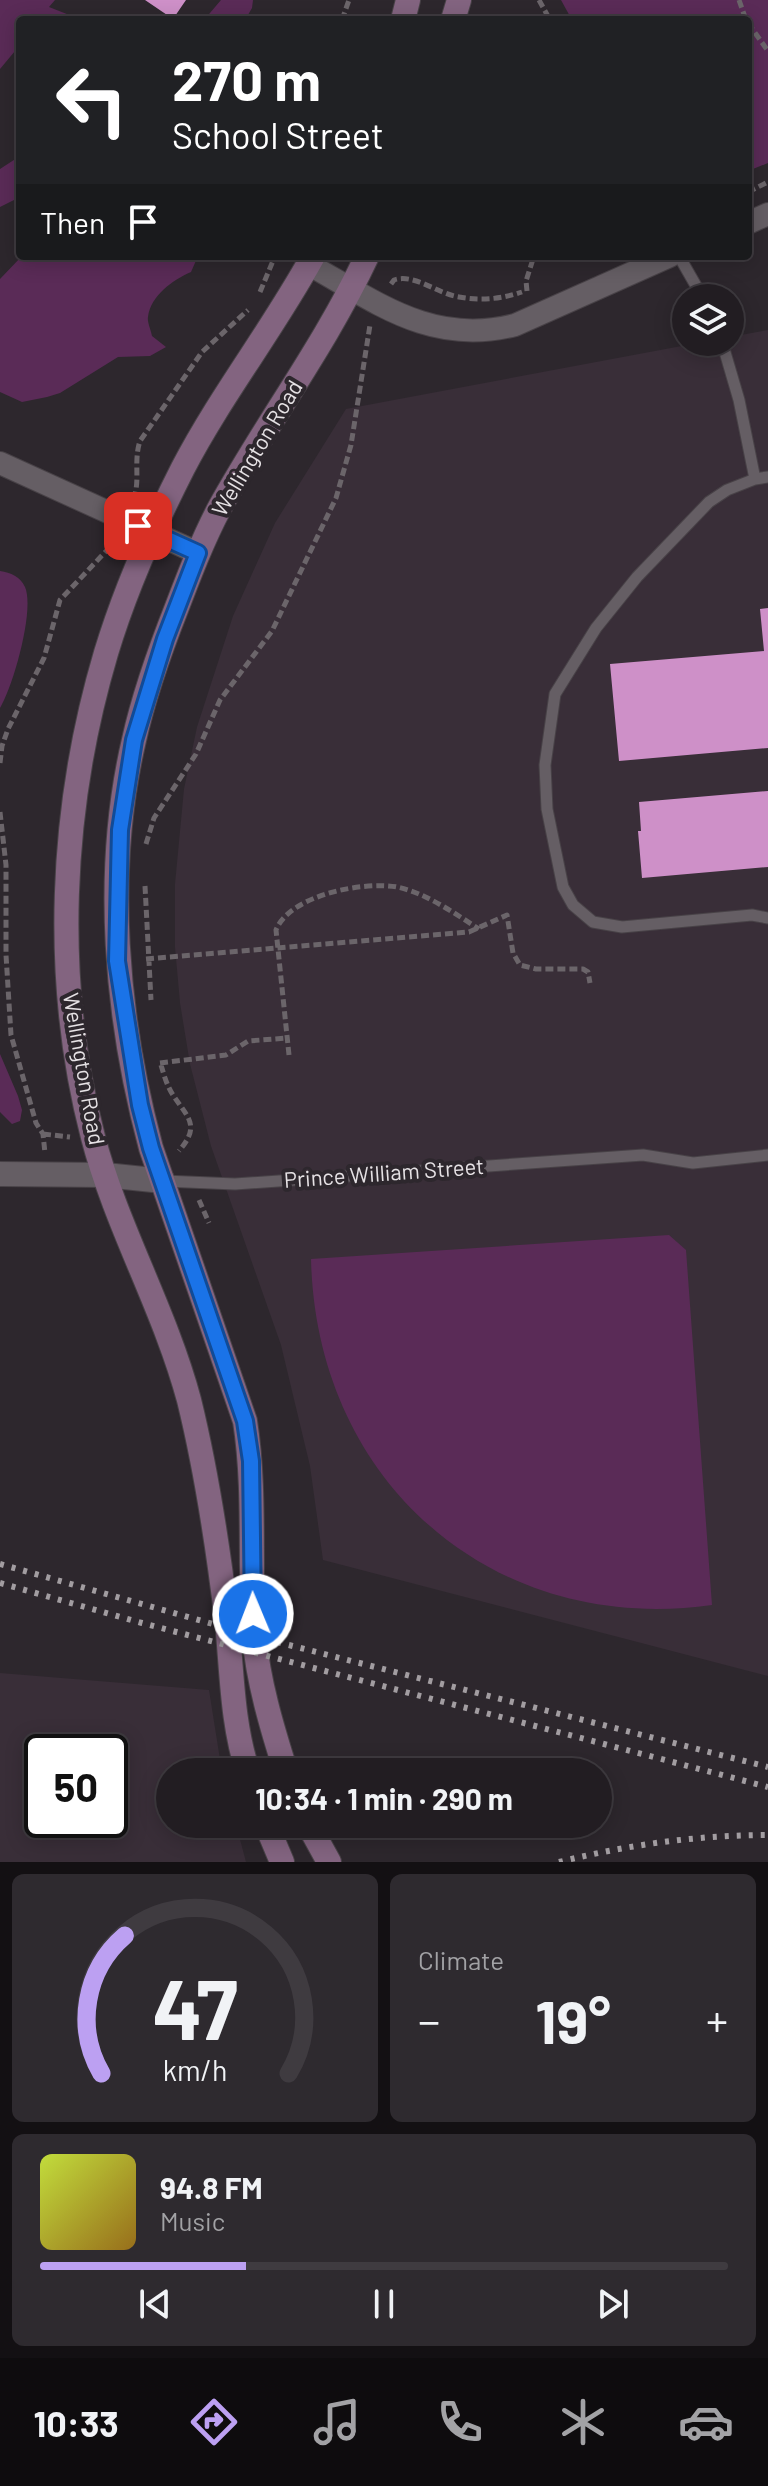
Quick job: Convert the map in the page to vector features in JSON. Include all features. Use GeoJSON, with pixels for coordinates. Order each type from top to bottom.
{"type":"FeatureCollection","features":[{"type":"Feature","properties":{"kind":"main road","name":"Wellington Road"},"geometry":{"type":"LineString","coordinates":[[245,1758],[235,1716],[218,1547],[188,1397],[158,1306],[105,1175],[89,1121],[71,1006],[66,937],[67,882],[77,782],[106,654],[153,533],[184,466],[310,260]]}},
{"type":"Feature","properties":{"kind":"main road","name":"Wellington Road"},"geometry":{"type":"LineString","coordinates":[[282,1758],[262,1686],[255,1644],[251,1461],[245,1421],[140,1105],[117,961],[120,830],[134,740],[165,639],[198,553],[235,481],[352,289],[365,260]]}},
{"type":"Feature","properties":{"kind":"main road"},"geometry":{"type":"LineString","coordinates":[[272,1838],[282,1862]]}},
{"type":"Feature","properties":{"kind":"main road"},"geometry":{"type":"LineString","coordinates":[[316,1838],[329,1862]]}},
{"type":"Feature","properties":{"kind":"street"},"geometry":{"type":"LineString","coordinates":[[310,260],[390,310],[434,328],[465,332],[497,330],[515,325],[661,260]]}},
{"type":"Feature","properties":{"kind":"street"},"geometry":{"type":"LineString","coordinates":[[0,463],[198,553]]}},
{"type":"Feature","properties":{"kind":"street","name":"Prince William Street"},"geometry":{"type":"LineString","coordinates":[[0,1174],[105,1175],[163,1181]]}},
{"type":"Feature","properties":{"kind":"lane"},"geometry":{"type":"LineString","coordinates":[[681,260],[695,284]]}},
{"type":"Feature","properties":{"kind":"lane"},"geometry":{"type":"LineString","coordinates":[[726,356],[739,400],[755,479]]}},
{"type":"Feature","properties":{"kind":"lane"},"geometry":{"type":"LineString","coordinates":[[768,477],[727,490],[709,502],[637,577],[596,628],[555,694],[545,765],[547,809],[563,887],[573,905],[593,922],[622,927],[752,915],[768,918]]}},
{"type":"Feature","properties":{"kind":"lane","name":"Prince William Street"},"geometry":{"type":"LineString","coordinates":[[163,1181],[235,1184],[643,1155],[693,1163],[768,1155]]}},
{"type":"Feature","properties":{"kind":"path"},"geometry":{"type":"LineString","coordinates":[[752,29],[768,51]]}},
{"type":"Feature","properties":{"kind":"path"},"geometry":{"type":"LineString","coordinates":[[527,291],[526,281],[533,260]]}},
{"type":"Feature","properties":{"kind":"path"},"geometry":{"type":"LineString","coordinates":[[394,280],[404,278],[437,291],[469,298],[503,298],[537,287]]}},
{"type":"Feature","properties":{"kind":"path"},"geometry":{"type":"LineString","coordinates":[[145,855],[154,818],[196,754],[220,700],[272,631],[336,498],[351,445],[368,329]]}},
{"type":"Feature","properties":{"kind":"path"},"geometry":{"type":"LineString","coordinates":[[0,812],[6,865],[6,955],[11,1035],[36,1123],[43,1134]]}},
{"type":"Feature","properties":{"kind":"path"},"geometry":{"type":"LineString","coordinates":[[145,880],[151,1005]]}},
{"type":"Feature","properties":{"kind":"path"},"geometry":{"type":"LineString","coordinates":[[289,1055],[277,926],[291,909],[324,895],[367,887],[396,887],[412,892],[479,929]]}},
{"type":"Feature","properties":{"kind":"path"},"geometry":{"type":"LineString","coordinates":[[117,961],[469,932],[507,915],[513,953],[520,965],[536,969],[583,969],[588,972],[590,983]]}},
{"type":"Feature","properties":{"kind":"path"},"geometry":{"type":"LineString","coordinates":[[160,1063],[226,1055],[248,1041],[287,1038]]}},
{"type":"Feature","properties":{"kind":"path"},"geometry":{"type":"LineString","coordinates":[[159,1053],[167,1084],[191,1123],[189,1138],[178,1152]]}},
{"type":"Feature","properties":{"kind":"shaded area"},"geometry":{"type":"Polygon","coordinates":[[[0,0],[55,0],[49,7],[72,16],[16,16],[16,50],[0,69],[0,0]]]}},
{"type":"Feature","properties":{"kind":"shaded area"},"geometry":{"type":"Polygon","coordinates":[[[221,0],[253,0],[247,16],[207,16],[221,0]]]}},
{"type":"Feature","properties":{"kind":"shaded area"},"geometry":{"type":"Polygon","coordinates":[[[561,0],[768,0],[768,163],[752,169],[752,16],[570,16],[561,0]]]}},
{"type":"Feature","properties":{"kind":"shaded area"},"geometry":{"type":"Polygon","coordinates":[[[16,159],[16,199],[0,207],[0,169],[16,159]]]}},
{"type":"Feature","properties":{"kind":"shaded area"},"geometry":{"type":"Polygon","coordinates":[[[18,260],[196,260],[191,272],[164,289],[150,309],[148,319],[152,336],[166,347],[150,356],[118,357],[60,393],[22,402],[0,392],[0,279],[18,260]]]}},
{"type":"Feature","properties":{"kind":"shaded area"},"geometry":{"type":"Polygon","coordinates":[[[768,330],[768,1676],[323,1560],[310,1466],[281,1345],[211,1146],[190,1064],[175,947],[175,884],[184,789],[197,727],[233,616],[275,523],[346,409],[672,348],[672,356],[744,356],[744,334],[768,330]]]}},
{"type":"Feature","properties":{"kind":"shaded area"},"geometry":{"type":"Polygon","coordinates":[[[0,571],[21,580],[27,598],[27,613],[21,648],[0,708],[0,571]]]}},
{"type":"Feature","properties":{"kind":"shaded area"},"geometry":{"type":"Polygon","coordinates":[[[0,1054],[22,1110],[20,1121],[12,1124],[0,1112],[0,1054]]]}},
{"type":"Feature","properties":{"kind":"shaded area"},"geometry":{"type":"Polygon","coordinates":[[[669,1235],[686,1250],[712,1605],[632,1608],[557,1595],[489,1567],[430,1526],[382,1474],[345,1411],[321,1339],[311,1259],[669,1235]]]}},
{"type":"Feature","properties":{"kind":"shaded area"},"geometry":{"type":"Polygon","coordinates":[[[0,1673],[209,1690],[220,1758],[156,1758],[156,1838],[240,1838],[246,1862],[0,1862],[0,1673]]]}},
{"type":"Feature","properties":{"kind":"building"},"geometry":{"type":"Polygon","coordinates":[[[145,0],[186,0],[175,16],[169,16],[145,0]]]}},
{"type":"Feature","properties":{"kind":"building"},"geometry":{"type":"Polygon","coordinates":[[[768,608],[768,748],[619,761],[610,664],[764,651],[760,609],[768,608]]]}},
{"type":"Feature","properties":{"kind":"building"},"geometry":{"type":"Polygon","coordinates":[[[768,791],[768,867],[642,878],[639,802],[768,791]]]}},
{"type":"Feature","properties":{"kind":"railway"},"geometry":{"type":"LineString","coordinates":[[0,1564],[277,1642],[768,1767]]}},
{"type":"Feature","properties":{"kind":"railway"},"geometry":{"type":"LineString","coordinates":[[0,1583],[768,1787]]}},
{"type":"Feature","properties":{"kind":"railway"},"geometry":{"type":"LineString","coordinates":[[559,1862],[662,1842],[768,1835]]}},
{"type":"Feature","properties":{"kind":"route"},"geometry":{"type":"LineString","coordinates":[[138,526],[198,553],[165,639],[134,740],[120,830],[117,961],[140,1105],[151,1148],[245,1421],[251,1461],[254,1529],[253,1614]]}}]}
